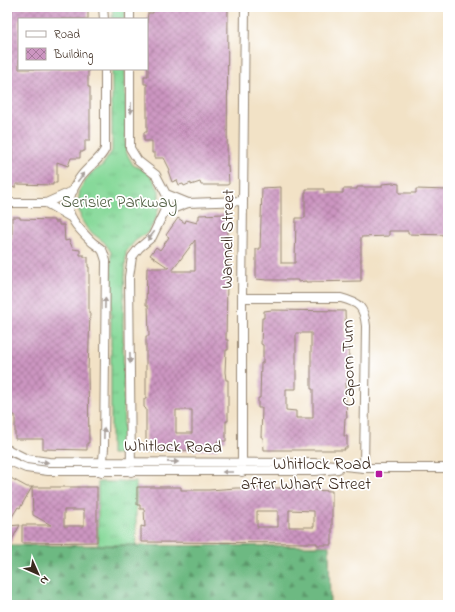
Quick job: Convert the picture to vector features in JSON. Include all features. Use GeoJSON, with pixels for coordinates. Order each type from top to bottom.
{"type":"FeatureCollection","features":[{"type":"Feature","properties":{"kind":"street"},"geometry":{"type":"LineString","coordinates":[[103,7],[104,18]]}},
{"type":"Feature","properties":{"kind":"street"},"geometry":{"type":"LineString","coordinates":[[130,7],[130,18]]}},
{"type":"Feature","properties":{"kind":"street","name":"Wannell Street"},"geometry":{"type":"LineString","coordinates":[[242,467],[245,7]]}},
{"type":"Feature","properties":{"kind":"street"},"geometry":{"type":"LineString","coordinates":[[102,472],[104,448],[106,261],[102,250],[90,241],[72,218],[69,213],[68,202],[80,177],[102,156],[105,149],[105,70]]}},
{"type":"Feature","properties":{"kind":"street"},"geometry":{"type":"LineString","coordinates":[[130,70],[130,148],[138,161],[156,175],[166,198],[164,212],[152,237],[139,248],[132,257],[129,277],[131,472]]}},
{"type":"Feature","properties":{"kind":"street"},"geometry":{"type":"LineString","coordinates":[[7,203],[46,203],[72,191]]}},
{"type":"Feature","properties":{"kind":"street"},"geometry":{"type":"LineString","coordinates":[[166,198],[188,203],[243,201]]}},
{"type":"Feature","properties":{"kind":"street"},"geometry":{"type":"LineString","coordinates":[[46,203],[72,218]]}},
{"type":"Feature","properties":{"kind":"street"},"geometry":{"type":"LineString","coordinates":[[164,212],[188,203]]}},
{"type":"Feature","properties":{"kind":"street","name":"Caporn Turn"},"geometry":{"type":"LineString","coordinates":[[242,298],[341,298],[360,306],[365,316],[366,326],[364,468]]}},
{"type":"Feature","properties":{"kind":"street","name":"Whitlock Road"},"geometry":{"type":"LineString","coordinates":[[7,449],[27,459],[39,462],[131,462],[242,467]]}},
{"type":"Feature","properties":{"kind":"street","name":"Whitlock Road"},"geometry":{"type":"LineString","coordinates":[[7,460],[37,470],[102,472],[314,464],[364,468],[444,469],[448,472]]}},
{"type":"Feature","properties":{"kind":"green space"},"geometry":{"type":"Polygon","coordinates":[[[113,7],[125,7],[125,18],[112,18],[113,7]]]}},
{"type":"Feature","properties":{"kind":"green space","name":"Serisier Parkway"},"geometry":{"type":"Polygon","coordinates":[[[112,70],[125,70],[126,152],[133,165],[147,172],[153,179],[159,191],[159,207],[155,221],[148,232],[135,241],[126,252],[123,320],[124,454],[111,454],[111,252],[104,242],[88,230],[81,219],[78,205],[80,189],[90,174],[102,166],[112,151],[112,70]]]}},
{"type":"Feature","properties":{"kind":"green space"},"geometry":{"type":"Polygon","coordinates":[[[98,482],[136,482],[136,545],[98,545],[98,482]]]}},
{"type":"Feature","properties":{"kind":"green space"},"geometry":{"type":"Polygon","coordinates":[[[7,543],[10,545],[329,546],[330,605],[7,605],[7,543]]]}},
{"type":"Feature","properties":{"kind":"building"},"geometry":{"type":"Polygon","coordinates":[[[12,7],[88,7],[88,18],[18,18],[18,70],[88,70],[88,87],[90,87],[90,140],[85,140],[85,151],[80,152],[80,158],[71,158],[68,166],[57,162],[57,183],[53,183],[53,185],[16,184],[16,187],[8,188],[8,162],[12,162],[12,141],[9,141],[10,115],[8,115],[8,106],[10,106],[10,13],[12,13],[12,7]]]}},
{"type":"Feature","properties":{"kind":"building"},"geometry":{"type":"Polygon","coordinates":[[[153,7],[228,7],[227,166],[229,184],[227,185],[201,185],[200,182],[191,185],[191,183],[184,186],[183,184],[179,185],[177,180],[172,182],[168,171],[170,170],[164,158],[155,158],[155,153],[152,153],[152,141],[144,141],[144,132],[147,132],[147,84],[144,84],[144,76],[148,76],[147,18],[148,13],[153,13],[153,7]]]}},
{"type":"Feature","properties":{"kind":"building"},"geometry":{"type":"Polygon","coordinates":[[[382,184],[399,184],[399,193],[416,193],[416,189],[448,190],[448,235],[408,234],[408,231],[389,231],[389,236],[361,237],[361,281],[298,282],[298,280],[256,279],[256,249],[260,249],[262,188],[281,187],[281,263],[295,263],[296,218],[305,218],[306,189],[324,189],[324,193],[343,193],[343,189],[357,189],[357,187],[382,187],[382,184]]]}},
{"type":"Feature","properties":{"kind":"building"},"geometry":{"type":"Polygon","coordinates":[[[224,214],[224,219],[228,222],[226,340],[228,340],[228,350],[226,350],[225,372],[226,380],[228,380],[228,421],[226,421],[226,441],[217,441],[217,450],[148,451],[149,444],[147,444],[146,441],[146,409],[144,407],[144,399],[146,399],[146,336],[149,336],[148,305],[146,305],[147,268],[169,268],[150,255],[156,247],[160,250],[169,237],[166,235],[178,218],[185,223],[186,220],[197,223],[199,215],[224,214]],[[195,240],[172,271],[195,271],[195,240]],[[176,410],[176,433],[192,433],[192,410],[176,410]]]}},
{"type":"Feature","properties":{"kind":"building"},"geometry":{"type":"Polygon","coordinates":[[[12,217],[20,217],[20,219],[54,220],[54,222],[59,222],[59,225],[64,225],[65,241],[69,240],[73,249],[80,250],[80,255],[88,257],[90,313],[88,371],[89,443],[87,443],[87,450],[43,449],[43,439],[15,439],[15,415],[8,415],[8,405],[10,405],[10,387],[8,369],[7,304],[9,304],[10,294],[9,238],[12,238],[12,217]]]}},
{"type":"Feature","properties":{"kind":"building"},"geometry":{"type":"Polygon","coordinates":[[[264,311],[345,311],[346,337],[350,337],[347,384],[345,384],[347,418],[345,418],[344,436],[347,436],[347,448],[344,448],[345,450],[264,450],[263,437],[261,437],[262,408],[258,408],[258,398],[260,398],[261,363],[263,363],[263,345],[261,344],[262,318],[264,318],[264,311]],[[296,333],[296,389],[286,389],[286,410],[296,411],[296,418],[313,418],[313,389],[311,389],[311,333],[296,333]]]}},
{"type":"Feature","properties":{"kind":"building"},"geometry":{"type":"Polygon","coordinates":[[[7,476],[27,487],[32,487],[20,508],[18,507],[7,525],[7,476]]]}},
{"type":"Feature","properties":{"kind":"building"},"geometry":{"type":"Polygon","coordinates":[[[32,487],[97,487],[97,542],[22,543],[22,525],[51,525],[33,515],[32,487]],[[64,510],[64,526],[84,526],[84,510],[64,510]]]}},
{"type":"Feature","properties":{"kind":"building"},"geometry":{"type":"Polygon","coordinates":[[[137,487],[181,487],[181,490],[310,488],[310,490],[332,491],[332,545],[317,545],[317,543],[141,542],[141,526],[145,527],[144,509],[140,509],[140,505],[137,505],[137,487]],[[289,510],[289,527],[314,527],[314,511],[289,510]],[[257,511],[257,527],[278,527],[278,511],[257,511]]]}},
{"type":"Feature","properties":{"kind":"building"},"geometry":{"type":"Polygon","coordinates":[[[20,525],[7,549],[7,526],[20,525]]]}},
{"type":"Feature","properties":{"kind":"place","name":"Whitlock Road after Wharf Street"},"geometry":{"type":"Point","coordinates":[379,474]}}]}
